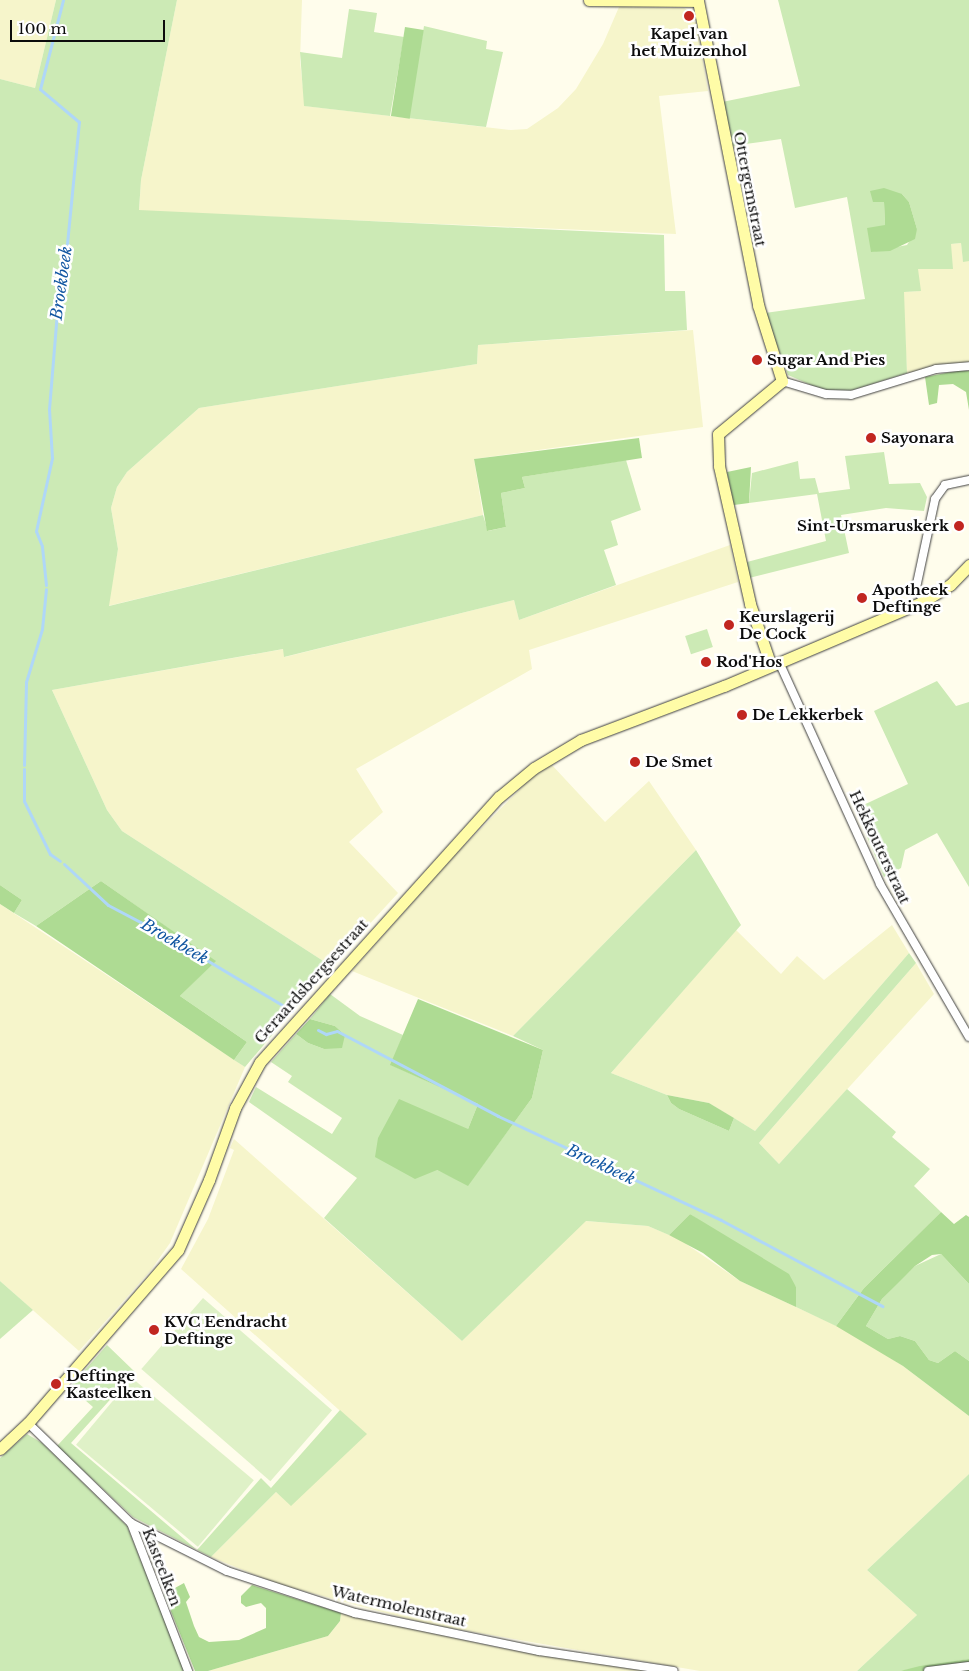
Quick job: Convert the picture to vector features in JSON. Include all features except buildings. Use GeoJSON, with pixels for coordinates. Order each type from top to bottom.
{"type":"FeatureCollection","features":[{"type":"Feature","properties":{"kind":"street"},"geometry":{"type":"LineString","coordinates":[[589,0],[698,0]]}},
{"type":"Feature","properties":{"kind":"street","name":"Ottergemstraat"},"geometry":{"type":"LineString","coordinates":[[698,0],[758,306],[782,381]]}},
{"type":"Feature","properties":{"kind":"street"},"geometry":{"type":"LineString","coordinates":[[775,664],[750,604],[720,473],[718,434],[782,381],[826,394],[851,395],[907,376],[952,366],[969,366]]}},
{"type":"Feature","properties":{"kind":"street"},"geometry":{"type":"LineString","coordinates":[[924,601],[916,588],[935,499],[945,485],[969,480]]}},
{"type":"Feature","properties":{"kind":"street","name":"Geraardsbergsestraat"},"geometry":{"type":"LineString","coordinates":[[0,1449],[28,1424],[178,1250],[209,1180],[235,1108],[260,1062],[493,804],[534,768],[581,740],[775,664],[924,601],[950,585],[969,565]]}},
{"type":"Feature","properties":{"kind":"street","name":"Hekkouterstraat"},"geometry":{"type":"LineString","coordinates":[[775,664],[880,884],[969,1037]]}},
{"type":"Feature","properties":{"kind":"street","name":"Kasteelken"},"geometry":{"type":"LineString","coordinates":[[28,1424],[131,1523],[188,1671]]}},
{"type":"Feature","properties":{"kind":"street","name":"Watermolenstraat"},"geometry":{"type":"LineString","coordinates":[[131,1523],[227,1571],[356,1613],[539,1651],[674,1671]]}},
{"type":"Feature","properties":{"kind":"street"},"geometry":{"type":"LineString","coordinates":[[928,1671],[969,1666]]}},
{"type":"Feature","properties":{"kind":"green space"},"geometry":{"type":"Polygon","coordinates":[[[0,0],[56,0],[35,88],[0,79],[0,0]]]}},
{"type":"Feature","properties":{"kind":"green space"},"geometry":{"type":"Polygon","coordinates":[[[56,0],[177,0],[141,180],[139,210],[664,235],[665,291],[685,291],[687,330],[478,345],[477,364],[199,408],[127,472],[117,487],[111,508],[118,549],[109,606],[483,515],[488,531],[506,527],[501,493],[525,488],[522,477],[626,460],[641,510],[611,521],[618,545],[604,550],[616,585],[519,620],[514,600],[284,657],[283,649],[52,690],[107,810],[122,831],[331,966],[245,1067],[234,1060],[247,1042],[180,996],[215,961],[101,881],[36,926],[14,913],[22,900],[0,885],[0,79],[35,88],[56,0]]]}},
{"type":"Feature","properties":{"kind":"green space"},"geometry":{"type":"Polygon","coordinates":[[[177,0],[302,0],[300,61],[305,106],[511,130],[527,129],[558,108],[576,89],[603,44],[619,7],[684,8],[688,10],[684,22],[696,22],[708,91],[659,96],[676,234],[139,211],[141,180],[177,0]]]}},
{"type":"Feature","properties":{"kind":"green space"},"geometry":{"type":"Polygon","coordinates":[[[778,0],[969,0],[969,261],[963,262],[961,243],[951,244],[953,269],[918,269],[921,291],[904,292],[907,373],[847,392],[820,389],[788,375],[765,313],[865,299],[847,197],[795,208],[781,139],[731,146],[722,102],[800,86],[778,0]],[[902,194],[884,202],[885,225],[871,252],[907,245],[917,229],[909,202],[902,194]]]}},
{"type":"Feature","properties":{"kind":"green space"},"geometry":{"type":"Polygon","coordinates":[[[349,9],[377,13],[374,32],[404,37],[390,116],[304,106],[300,52],[342,58],[349,9]]]}},
{"type":"Feature","properties":{"kind":"green space"},"geometry":{"type":"Polygon","coordinates":[[[424,26],[487,41],[486,49],[503,52],[486,127],[408,118],[424,26]]]}},
{"type":"Feature","properties":{"kind":"green space"},"geometry":{"type":"Polygon","coordinates":[[[405,27],[424,30],[410,119],[391,116],[405,27]]]}},
{"type":"Feature","properties":{"kind":"green space"},"geometry":{"type":"Polygon","coordinates":[[[884,188],[902,194],[909,202],[917,229],[915,239],[890,251],[871,252],[867,228],[885,225],[884,202],[873,202],[870,191],[884,188]]]}},
{"type":"Feature","properties":{"kind":"green space"},"geometry":{"type":"Polygon","coordinates":[[[961,243],[963,261],[969,261],[969,362],[907,373],[903,292],[920,291],[917,269],[951,244],[961,243]]]}},
{"type":"Feature","properties":{"kind":"green space"},"geometry":{"type":"Polygon","coordinates":[[[693,330],[703,427],[474,459],[483,515],[108,606],[118,549],[111,508],[117,487],[127,472],[199,408],[477,364],[478,345],[693,330]]]}},
{"type":"Feature","properties":{"kind":"green space"},"geometry":{"type":"Polygon","coordinates":[[[961,370],[969,371],[969,410],[966,392],[953,384],[939,385],[937,403],[929,405],[925,377],[961,370]]]}},
{"type":"Feature","properties":{"kind":"green space"},"geometry":{"type":"Polygon","coordinates":[[[639,438],[642,458],[522,477],[525,488],[501,493],[506,527],[487,531],[474,459],[639,438]]]}},
{"type":"Feature","properties":{"kind":"green space"},"geometry":{"type":"Polygon","coordinates":[[[884,452],[889,484],[920,483],[927,497],[924,511],[886,508],[841,515],[849,553],[749,578],[747,562],[826,541],[817,494],[749,503],[752,473],[798,461],[800,479],[815,478],[819,493],[850,489],[845,456],[884,452]]]}},
{"type":"Feature","properties":{"kind":"green space"},"geometry":{"type":"Polygon","coordinates":[[[751,467],[749,503],[734,505],[727,472],[751,467]]]}},
{"type":"Feature","properties":{"kind":"green space"},"geometry":{"type":"Polygon","coordinates":[[[730,545],[738,582],[529,650],[532,669],[356,769],[383,812],[349,842],[398,893],[331,966],[122,831],[107,810],[52,690],[284,649],[285,657],[514,600],[519,620],[730,545]]]}},
{"type":"Feature","properties":{"kind":"green space"},"geometry":{"type":"Polygon","coordinates":[[[707,629],[713,647],[691,654],[685,636],[707,629]]]}},
{"type":"Feature","properties":{"kind":"green space"},"geometry":{"type":"Polygon","coordinates":[[[937,681],[956,706],[969,702],[969,887],[937,833],[905,850],[901,868],[884,877],[855,809],[908,784],[874,711],[937,681]]]}},
{"type":"Feature","properties":{"kind":"green space"},"geometry":{"type":"Polygon","coordinates":[[[551,764],[605,822],[649,781],[696,850],[513,1036],[352,971],[454,856],[529,780],[551,764]]]}},
{"type":"Feature","properties":{"kind":"green space"},"geometry":{"type":"Polygon","coordinates":[[[696,850],[741,925],[611,1073],[667,1095],[671,1103],[679,1109],[729,1131],[734,1118],[755,1131],[909,953],[916,963],[759,1143],[779,1164],[847,1089],[896,1132],[892,1137],[930,1169],[914,1186],[941,1212],[864,1288],[836,1326],[796,1307],[796,1287],[690,1214],[669,1235],[648,1226],[586,1221],[462,1341],[324,1218],[357,1178],[249,1102],[256,1087],[332,1134],[342,1118],[288,1082],[292,1076],[271,1062],[296,1034],[308,1043],[324,1049],[345,1035],[335,1026],[310,1019],[330,994],[360,1016],[403,1035],[391,1065],[478,1104],[468,1129],[437,1170],[468,1185],[532,1098],[543,1050],[513,1036],[696,850]]]}},
{"type":"Feature","properties":{"kind":"green space"},"geometry":{"type":"Polygon","coordinates":[[[101,881],[216,961],[180,996],[247,1042],[234,1060],[36,926],[101,881]]]}},
{"type":"Feature","properties":{"kind":"green space"},"geometry":{"type":"Polygon","coordinates":[[[0,885],[22,900],[14,913],[0,904],[0,885]]]}},
{"type":"Feature","properties":{"kind":"green space"},"geometry":{"type":"Polygon","coordinates":[[[0,904],[245,1067],[170,1243],[151,1270],[79,1351],[0,1281],[0,904]]]}},
{"type":"Feature","properties":{"kind":"green space"},"geometry":{"type":"Polygon","coordinates":[[[892,925],[909,953],[755,1131],[709,1103],[667,1095],[611,1073],[736,930],[781,974],[797,956],[824,980],[892,925]]]}},
{"type":"Feature","properties":{"kind":"green space"},"geometry":{"type":"Polygon","coordinates":[[[916,963],[934,994],[779,1164],[759,1143],[916,963]]]}},
{"type":"Feature","properties":{"kind":"green space"},"geometry":{"type":"Polygon","coordinates":[[[418,999],[543,1050],[532,1098],[468,1186],[437,1170],[415,1179],[375,1157],[378,1138],[399,1099],[468,1129],[478,1104],[390,1065],[418,999]]]}},
{"type":"Feature","properties":{"kind":"green space"},"geometry":{"type":"Polygon","coordinates":[[[310,1019],[335,1026],[345,1035],[342,1048],[324,1049],[308,1043],[296,1034],[310,1019]]]}},
{"type":"Feature","properties":{"kind":"green space"},"geometry":{"type":"Polygon","coordinates":[[[667,1095],[709,1103],[734,1118],[729,1131],[679,1109],[671,1103],[667,1095]]]}},
{"type":"Feature","properties":{"kind":"green space"},"geometry":{"type":"Polygon","coordinates":[[[234,1139],[462,1341],[585,1221],[648,1226],[679,1239],[740,1281],[850,1332],[903,1366],[969,1416],[969,1474],[867,1570],[917,1615],[857,1671],[700,1671],[427,1624],[278,1584],[211,1557],[276,1492],[291,1505],[366,1434],[181,1269],[208,1219],[234,1150],[230,1148],[234,1139]]]}},
{"type":"Feature","properties":{"kind":"green space"},"geometry":{"type":"Polygon","coordinates":[[[941,1212],[954,1224],[966,1215],[969,1217],[969,1284],[941,1254],[932,1255],[915,1266],[882,1299],[866,1326],[888,1339],[900,1336],[915,1341],[929,1360],[938,1363],[955,1351],[969,1361],[969,1416],[903,1366],[836,1326],[864,1288],[941,1212]]]}},
{"type":"Feature","properties":{"kind":"green space"},"geometry":{"type":"Polygon","coordinates":[[[690,1214],[789,1274],[796,1287],[796,1307],[740,1281],[703,1253],[669,1235],[690,1214]]]}},
{"type":"Feature","properties":{"kind":"green space"},"geometry":{"type":"Polygon","coordinates":[[[941,1254],[969,1284],[969,1361],[955,1351],[938,1363],[929,1360],[915,1341],[900,1336],[888,1339],[866,1326],[882,1299],[902,1278],[915,1266],[941,1254]]]}},
{"type":"Feature","properties":{"kind":"green space"},"geometry":{"type":"Polygon","coordinates":[[[0,1281],[33,1310],[0,1339],[0,1281]]]}},
{"type":"Feature","properties":{"kind":"green space"},"geometry":{"type":"Polygon","coordinates":[[[203,1298],[332,1410],[270,1481],[141,1369],[203,1298]]]}},
{"type":"Feature","properties":{"kind":"green space"},"geometry":{"type":"Polygon","coordinates":[[[107,1345],[135,1372],[71,1443],[196,1550],[133,1517],[57,1446],[93,1407],[70,1387],[107,1345]]]}},
{"type":"Feature","properties":{"kind":"green space"},"geometry":{"type":"Polygon","coordinates":[[[132,1378],[254,1480],[198,1547],[76,1445],[132,1378]]]}},
{"type":"Feature","properties":{"kind":"green space"},"geometry":{"type":"Polygon","coordinates":[[[340,1410],[367,1434],[291,1506],[276,1492],[211,1557],[197,1550],[261,1478],[271,1488],[340,1410]]]}},
{"type":"Feature","properties":{"kind":"green space"},"geometry":{"type":"Polygon","coordinates":[[[27,1434],[42,1443],[127,1526],[185,1671],[0,1671],[0,1458],[27,1434]]]}},
{"type":"Feature","properties":{"kind":"green space"},"geometry":{"type":"Polygon","coordinates":[[[969,1474],[969,1659],[900,1671],[857,1671],[917,1615],[867,1570],[969,1474]]]}},
{"type":"Feature","properties":{"kind":"green space"},"geometry":{"type":"Polygon","coordinates":[[[184,1583],[190,1597],[186,1602],[194,1626],[199,1637],[209,1642],[239,1640],[266,1628],[266,1608],[261,1603],[246,1607],[241,1603],[241,1596],[252,1585],[341,1613],[340,1621],[328,1636],[208,1671],[195,1671],[164,1594],[184,1583]]]}},
{"type":"Feature","properties":{"kind":"green space"},"geometry":{"type":"Polygon","coordinates":[[[341,1613],[496,1647],[647,1671],[208,1671],[328,1636],[340,1621],[341,1613]]]}},
{"type":"Feature","properties":{"kind":"green space"},"geometry":{"type":"Polygon","coordinates":[[[969,1659],[969,1671],[900,1671],[920,1666],[969,1659]]]}},
{"type":"Feature","properties":{"kind":"waterway","name":"Broekbeek"},"geometry":{"type":"LineString","coordinates":[[46,585],[42,546],[36,531],[52,458],[49,409],[58,299],[66,254],[79,122],[40,89],[63,0]]}},
{"type":"Feature","properties":{"kind":"waterway","name":"Broekbeek"},"geometry":{"type":"LineString","coordinates":[[24,765],[26,682],[42,629],[46,589]]}},
{"type":"Feature","properties":{"kind":"waterway","name":"Broekbeek"},"geometry":{"type":"LineString","coordinates":[[24,769],[24,801],[50,854],[60,861]]}},
{"type":"Feature","properties":{"kind":"waterway","name":"Broekbeek"},"geometry":{"type":"LineString","coordinates":[[64,864],[108,905],[163,934],[292,1011]]}},
{"type":"Feature","properties":{"kind":"waterway","name":"Broekbeek"},"geometry":{"type":"LineString","coordinates":[[318,1030],[326,1034],[337,1031],[498,1116],[721,1220],[882,1306]]}},
{"type":"Feature","properties":{"kind":"place","name":"Kapel van het Muizenhol"},"geometry":{"type":"Point","coordinates":[689,16]}},
{"type":"Feature","properties":{"kind":"place","name":"Sugar And Pies"},"geometry":{"type":"Point","coordinates":[757,360]}},
{"type":"Feature","properties":{"kind":"place","name":"Sayonara"},"geometry":{"type":"Point","coordinates":[871,438]}},
{"type":"Feature","properties":{"kind":"place","name":"Sint-Ursmaruskerk"},"geometry":{"type":"Point","coordinates":[959,526]}},
{"type":"Feature","properties":{"kind":"place","name":"Apotheek Deftinge"},"geometry":{"type":"Point","coordinates":[862,598]}},
{"type":"Feature","properties":{"kind":"place","name":"Keurslagerij De Cock"},"geometry":{"type":"Point","coordinates":[729,625]}},
{"type":"Feature","properties":{"kind":"place","name":"Rod'Hos"},"geometry":{"type":"Point","coordinates":[706,662]}},
{"type":"Feature","properties":{"kind":"place","name":"De Lekkerbek"},"geometry":{"type":"Point","coordinates":[742,715]}},
{"type":"Feature","properties":{"kind":"place","name":"De Smet"},"geometry":{"type":"Point","coordinates":[635,762]}},
{"type":"Feature","properties":{"kind":"place","name":"KVC Eendracht Deftinge"},"geometry":{"type":"Point","coordinates":[154,1330]}},
{"type":"Feature","properties":{"kind":"place","name":"Deftinge Kasteelken"},"geometry":{"type":"Point","coordinates":[56,1384]}}]}
